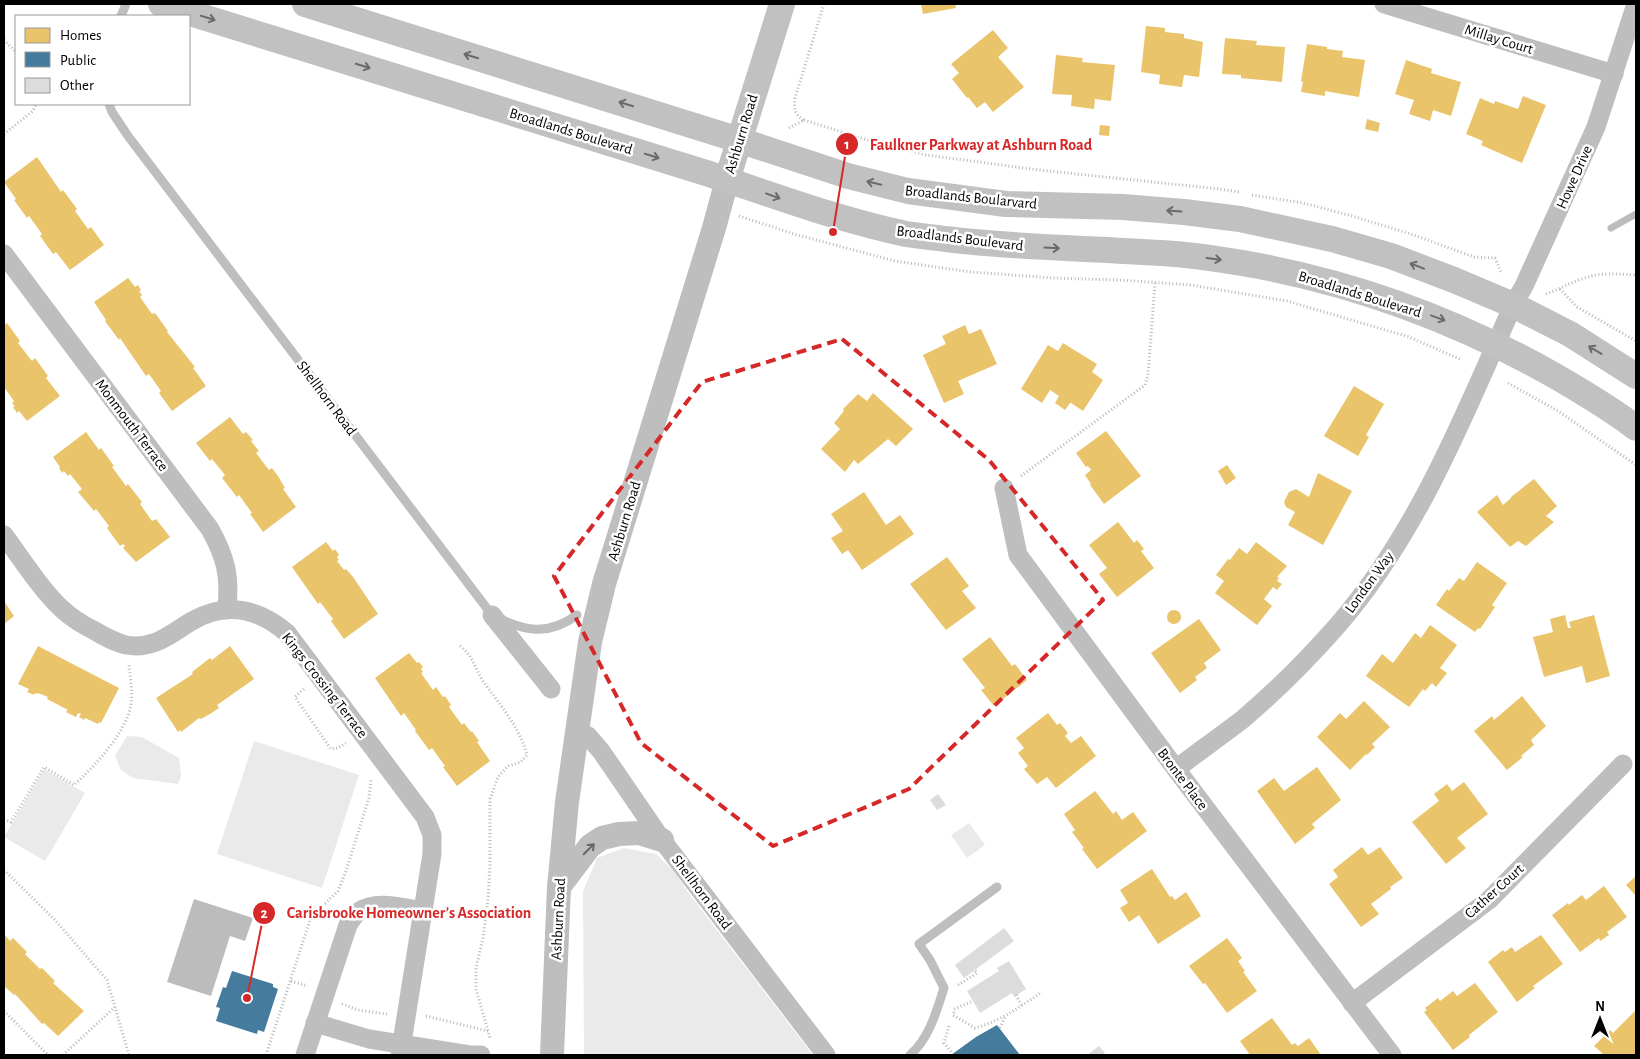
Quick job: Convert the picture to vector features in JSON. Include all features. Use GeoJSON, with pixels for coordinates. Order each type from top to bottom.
{"type":"FeatureCollection","features":[{"type":"Feature","properties":{"kind":"main road","name":"Broadlands Boulevard"},"geometry":{"type":"LineString","coordinates":[[161,4],[727,180],[787,201],[907,234],[974,243],[1163,253],[1226,260],[1284,271],[1343,286],[1448,322],[1496,344],[1577,389],[1636,428]]}},
{"type":"Feature","properties":{"kind":"main road"},"geometry":{"type":"LineString","coordinates":[[305,4],[739,140]]}},
{"type":"Feature","properties":{"kind":"main road","name":"Ashburn Road"},"geometry":{"type":"LineString","coordinates":[[727,180],[782,4]]}},
{"type":"Feature","properties":{"kind":"main road","name":"Broadlands Boularvard"},"geometry":{"type":"LineString","coordinates":[[739,140],[848,176],[908,191],[1006,204],[1123,207],[1240,219],[1332,239],[1391,256],[1513,305]]}},
{"type":"Feature","properties":{"kind":"main road"},"geometry":{"type":"LineString","coordinates":[[1513,305],[1570,334],[1636,376]]}},
{"type":"Feature","properties":{"kind":"street","name":"Millay Court"},"geometry":{"type":"LineString","coordinates":[[1384,4],[1614,74]]}},
{"type":"Feature","properties":{"kind":"street","name":"Howe Drive"},"geometry":{"type":"LineString","coordinates":[[1496,344],[1596,127],[1636,4]]}},
{"type":"Feature","properties":{"kind":"street","name":"Ashburn Road"},"geometry":{"type":"LineString","coordinates":[[552,1055],[559,887],[567,802],[590,642],[604,584],[727,180]]}},
{"type":"Feature","properties":{"kind":"street","name":"Monmouth Terrace"},"geometry":{"type":"LineString","coordinates":[[4,254],[210,529],[220,548],[227,568],[229,588],[228,609]]}},
{"type":"Feature","properties":{"kind":"street","name":"London Way"},"geometry":{"type":"LineString","coordinates":[[1176,769],[1242,719],[1295,671],[1338,625],[1370,584],[1406,529],[1437,473],[1496,344]]}},
{"type":"Feature","properties":{"kind":"street","name":"Bronte Place"},"geometry":{"type":"LineString","coordinates":[[1004,488],[1018,555],[1176,769],[1392,1055]]}},
{"type":"Feature","properties":{"kind":"street","name":"Kings Crossing Terrace"},"geometry":{"type":"LineString","coordinates":[[4,535],[62,609],[76,620],[113,641],[128,645],[155,643],[166,639],[203,615],[228,609],[245,610],[261,615],[287,633],[425,817],[432,836],[432,854],[401,1050]]}},
{"type":"Feature","properties":{"kind":"street","name":"Shellhorn Road"},"geometry":{"type":"LineString","coordinates":[[492,615],[551,689]]}},
{"type":"Feature","properties":{"kind":"street","name":"Shellhorn Road"},"geometry":{"type":"LineString","coordinates":[[577,731],[588,736],[601,751],[662,840],[826,1055]]}},
{"type":"Feature","properties":{"kind":"street","name":"Cather Court"},"geometry":{"type":"LineString","coordinates":[[1352,1003],[1489,900],[1623,764]]}},
{"type":"Feature","properties":{"kind":"street"},"geometry":{"type":"LineString","coordinates":[[559,887],[590,846],[602,838],[619,834],[639,833],[662,840]]}},
{"type":"Feature","properties":{"kind":"street"},"geometry":{"type":"LineString","coordinates":[[305,1055],[348,925],[357,913],[370,906],[385,905],[423,911]]}},
{"type":"Feature","properties":{"kind":"street"},"geometry":{"type":"LineString","coordinates":[[316,1023],[401,1050],[481,1055]]}},
{"type":"Feature","properties":{"kind":"lane","name":"Shellhorn Road"},"geometry":{"type":"LineString","coordinates":[[108,105],[128,136],[492,615]]}},
{"type":"Feature","properties":{"kind":"lane"},"geometry":{"type":"LineString","coordinates":[[492,615],[525,628],[545,629],[565,624],[577,615]]}},
{"type":"Feature","properties":{"kind":"lane"},"geometry":{"type":"LineString","coordinates":[[910,1055],[918,1049],[934,1017],[944,988],[930,960],[919,944],[997,887]]}},
{"type":"Feature","properties":{"kind":"path"},"geometry":{"type":"LineString","coordinates":[[789,128],[804,120],[797,116],[794,108],[795,98],[824,4]]}},
{"type":"Feature","properties":{"kind":"path"},"geometry":{"type":"LineString","coordinates":[[4,40],[15,51]]}},
{"type":"Feature","properties":{"kind":"path"},"geometry":{"type":"LineString","coordinates":[[4,134],[33,111],[36,105]]}},
{"type":"Feature","properties":{"kind":"path"},"geometry":{"type":"LineString","coordinates":[[719,209],[803,236],[895,261],[971,272],[1191,285],[1287,301],[1409,337],[1462,360]]}},
{"type":"Feature","properties":{"kind":"path"},"geometry":{"type":"LineString","coordinates":[[1544,294],[1560,289],[1582,278],[1603,274],[1636,275]]}},
{"type":"Feature","properties":{"kind":"path"},"geometry":{"type":"LineString","coordinates":[[1004,488],[1145,385],[1148,375],[1155,283]]}},
{"type":"Feature","properties":{"kind":"path"},"geometry":{"type":"LineString","coordinates":[[1560,289],[1577,307],[1636,341]]}},
{"type":"Feature","properties":{"kind":"path"},"geometry":{"type":"LineString","coordinates":[[1508,383],[1558,411],[1636,465]]}},
{"type":"Feature","properties":{"kind":"path"},"geometry":{"type":"LineString","coordinates":[[460,646],[468,652],[482,679],[515,726],[523,741],[527,755],[521,762],[508,766],[498,777],[490,799],[488,899],[483,938],[476,968],[476,989],[490,1039]]}},
{"type":"Feature","properties":{"kind":"path"},"geometry":{"type":"LineString","coordinates":[[4,818],[11,822],[44,767],[74,785],[100,760],[128,717],[131,703],[128,662]]}},
{"type":"Feature","properties":{"kind":"path"},"geometry":{"type":"LineString","coordinates":[[306,688],[295,697],[326,742],[331,748],[338,748],[347,743],[352,749]]}},
{"type":"Feature","properties":{"kind":"path"},"geometry":{"type":"LineString","coordinates":[[266,1055],[312,917],[338,891],[346,871],[369,798],[372,780],[370,774]]}},
{"type":"Feature","properties":{"kind":"path"},"geometry":{"type":"LineString","coordinates":[[4,870],[55,920],[107,980],[129,1055]]}},
{"type":"Feature","properties":{"kind":"path"},"geometry":{"type":"LineString","coordinates":[[956,986],[977,973],[975,970]]}},
{"type":"Feature","properties":{"kind":"path"},"geometry":{"type":"LineString","coordinates":[[954,1015],[975,1028],[991,1024],[1042,992]]}},
{"type":"Feature","properties":{"kind":"path"},"geometry":{"type":"LineString","coordinates":[[1016,995],[1022,1006]]}},
{"type":"Feature","properties":{"kind":"path"},"geometry":{"type":"LineString","coordinates":[[954,1009],[973,1001]]}},
{"type":"Feature","properties":{"kind":"path"},"geometry":{"type":"LineString","coordinates":[[953,1054],[944,1043],[954,1015],[955,1002]]}},
{"type":"Feature","properties":{"kind":"path"},"geometry":{"type":"LineString","coordinates":[[63,1055],[115,1007]]}},
{"type":"Feature","properties":{"kind":"path"},"geometry":{"type":"LineString","coordinates":[[4,1011],[48,1055]]}},
{"type":"Feature","properties":{"kind":"path"},"geometry":{"type":"LineString","coordinates":[[1000,1028],[1005,1016]]}},
{"type":"Feature","properties":{"kind":"highlighted area"},"geometry":{"type":"Polygon","coordinates":[[[842,339],[989,460],[1103,600],[909,789],[773,846],[641,743],[554,576],[702,382],[842,339]]]}},
{"type":"Feature","properties":{"kind":"shaded area"},"geometry":{"type":"Polygon","coordinates":[[[127,736],[142,737],[179,758],[181,776],[178,784],[133,778],[121,770],[115,756],[127,736]]]}},
{"type":"Feature","properties":{"kind":"shaded area"},"geometry":{"type":"Polygon","coordinates":[[[254,741],[359,775],[322,888],[217,854],[254,741]]]}},
{"type":"Feature","properties":{"kind":"shaded area"},"geometry":{"type":"Polygon","coordinates":[[[44,769],[85,793],[45,861],[4,837],[44,769]]]}},
{"type":"Feature","properties":{"kind":"shaded area"},"geometry":{"type":"Polygon","coordinates":[[[969,823],[985,845],[967,858],[951,835],[969,823]]]}},
{"type":"Feature","properties":{"kind":"shaded area"},"geometry":{"type":"Polygon","coordinates":[[[624,848],[656,854],[673,870],[690,895],[813,1055],[584,1055],[583,891],[597,858],[624,848]]]}},
{"type":"Feature","properties":{"kind":"shaded area"},"geometry":{"type":"Polygon","coordinates":[[[194,899],[253,918],[245,941],[230,936],[211,996],[167,982],[194,899]]]}},
{"type":"Feature","properties":{"kind":"building: Homes"},"geometry":{"type":"Polygon","coordinates":[[[921,4],[955,4],[956,8],[923,14],[921,4]]]}},
{"type":"Feature","properties":{"kind":"building: Homes"},"geometry":{"type":"Polygon","coordinates":[[[1146,26],[1165,28],[1165,32],[1184,34],[1184,38],[1203,42],[1199,77],[1184,75],[1182,87],[1159,84],[1160,75],[1141,72],[1146,26]]]}},
{"type":"Feature","properties":{"kind":"building: Homes"},"geometry":{"type":"Polygon","coordinates":[[[993,30],[1008,48],[998,57],[1024,87],[993,112],[985,102],[977,108],[967,98],[952,79],[959,73],[951,64],[993,30]]]}},
{"type":"Feature","properties":{"kind":"building: Homes"},"geometry":{"type":"Polygon","coordinates":[[[1225,38],[1257,41],[1256,45],[1285,47],[1282,82],[1241,78],[1241,75],[1222,74],[1225,38]]]}},
{"type":"Feature","properties":{"kind":"building: Homes"},"geometry":{"type":"Polygon","coordinates":[[[1307,44],[1343,51],[1342,57],[1365,60],[1359,97],[1325,91],[1325,96],[1301,92],[1307,44]]]}},
{"type":"Feature","properties":{"kind":"building: Homes"},"geometry":{"type":"Polygon","coordinates":[[[1056,55],[1083,58],[1082,62],[1115,65],[1111,101],[1095,99],[1094,109],[1071,106],[1072,95],[1052,94],[1056,55]]]}},
{"type":"Feature","properties":{"kind":"building: Homes"},"geometry":{"type":"Polygon","coordinates":[[[1406,60],[1432,69],[1431,73],[1461,82],[1451,116],[1433,110],[1430,121],[1409,114],[1414,100],[1395,94],[1406,60]]]}},
{"type":"Feature","properties":{"kind":"building: Homes"},"geometry":{"type":"Polygon","coordinates":[[[1523,96],[1546,105],[1522,163],[1481,145],[1483,141],[1466,134],[1480,98],[1494,104],[1495,101],[1518,109],[1523,96]]]}},
{"type":"Feature","properties":{"kind":"building: Homes"},"geometry":{"type":"Polygon","coordinates":[[[1367,119],[1380,123],[1378,132],[1365,129],[1367,119]]]}},
{"type":"Feature","properties":{"kind":"building: Homes"},"geometry":{"type":"Polygon","coordinates":[[[1100,125],[1110,126],[1109,136],[1099,135],[1100,125]]]}},
{"type":"Feature","properties":{"kind":"building: Homes"},"geometry":{"type":"Polygon","coordinates":[[[37,157],[61,192],[63,190],[77,209],[75,211],[88,229],[91,227],[104,245],[70,270],[56,252],[53,254],[40,236],[42,234],[29,216],[27,218],[4,182],[37,157]]]}},
{"type":"Feature","properties":{"kind":"building: Homes"},"geometry":{"type":"Polygon","coordinates":[[[128,278],[135,287],[138,285],[142,295],[140,297],[152,314],[155,313],[167,332],[195,367],[193,368],[206,386],[172,411],[159,393],[161,391],[149,374],[146,376],[120,338],[119,340],[105,321],[94,302],[128,278]]]}},
{"type":"Feature","properties":{"kind":"building: Homes"},"geometry":{"type":"Polygon","coordinates":[[[7,323],[20,341],[18,343],[32,361],[35,358],[48,376],[46,378],[60,396],[27,421],[19,411],[17,413],[12,403],[14,401],[4,387],[4,326],[7,323]]]}},
{"type":"Feature","properties":{"kind":"building: Homes"},"geometry":{"type":"Polygon","coordinates":[[[965,325],[969,334],[981,329],[997,364],[958,381],[964,394],[944,403],[923,355],[946,344],[942,336],[965,325]]]}},
{"type":"Feature","properties":{"kind":"building: Homes"},"geometry":{"type":"Polygon","coordinates":[[[1063,343],[1097,364],[1092,372],[1103,380],[1083,411],[1071,403],[1065,410],[1055,403],[1059,396],[1050,390],[1042,403],[1021,389],[1048,345],[1058,351],[1063,343]]]}},
{"type":"Feature","properties":{"kind":"building: Homes"},"geometry":{"type":"Polygon","coordinates":[[[1354,386],[1384,404],[1366,435],[1369,437],[1358,456],[1324,436],[1354,386]]]}},
{"type":"Feature","properties":{"kind":"building: Homes"},"geometry":{"type":"Polygon","coordinates":[[[873,393],[913,429],[896,446],[888,439],[858,464],[854,460],[845,472],[821,449],[840,429],[834,423],[844,411],[843,409],[858,394],[867,401],[873,393]]]}},
{"type":"Feature","properties":{"kind":"building: Homes"},"geometry":{"type":"Polygon","coordinates":[[[230,417],[243,434],[246,432],[253,440],[251,441],[259,451],[256,453],[269,470],[272,468],[278,476],[285,488],[283,489],[296,507],[263,532],[239,495],[237,497],[222,478],[225,475],[212,459],[210,461],[196,443],[230,417]]]}},
{"type":"Feature","properties":{"kind":"building: Homes"},"geometry":{"type":"Polygon","coordinates":[[[1106,431],[1141,476],[1104,504],[1085,475],[1091,470],[1088,466],[1086,467],[1076,453],[1106,431]]]}},
{"type":"Feature","properties":{"kind":"building: Homes"},"geometry":{"type":"Polygon","coordinates":[[[86,432],[99,450],[101,448],[126,486],[128,484],[142,502],[140,504],[152,521],[156,519],[170,537],[136,562],[123,548],[125,546],[123,544],[120,546],[107,528],[109,526],[96,509],[94,511],[78,492],[82,489],[70,474],[68,476],[64,471],[62,473],[53,457],[86,432]]]}},
{"type":"Feature","properties":{"kind":"building: Homes"},"geometry":{"type":"Polygon","coordinates":[[[1227,465],[1236,478],[1226,485],[1218,471],[1227,465]]]}},
{"type":"Feature","properties":{"kind":"building: Homes"},"geometry":{"type":"Polygon","coordinates":[[[1318,473],[1352,491],[1323,545],[1288,525],[1295,512],[1286,507],[1284,502],[1289,492],[1296,489],[1309,497],[1318,473]]]}},
{"type":"Feature","properties":{"kind":"building: Homes"},"geometry":{"type":"Polygon","coordinates":[[[1534,479],[1557,506],[1546,516],[1554,522],[1526,546],[1518,541],[1510,547],[1477,512],[1497,495],[1503,505],[1534,479]]]}},
{"type":"Feature","properties":{"kind":"building: Homes"},"geometry":{"type":"Polygon","coordinates":[[[864,492],[886,525],[900,515],[914,534],[862,570],[848,550],[842,554],[831,538],[843,531],[831,514],[864,492]]]}},
{"type":"Feature","properties":{"kind":"building: Homes"},"geometry":{"type":"Polygon","coordinates":[[[1118,522],[1134,543],[1137,540],[1144,549],[1141,551],[1154,568],[1117,597],[1099,574],[1107,568],[1089,545],[1118,522]]]}},
{"type":"Feature","properties":{"kind":"building: Homes"},"geometry":{"type":"Polygon","coordinates":[[[326,542],[333,551],[335,549],[339,555],[337,557],[339,560],[337,561],[353,577],[378,614],[344,639],[331,621],[333,619],[320,602],[318,604],[292,567],[326,542]]]}},
{"type":"Feature","properties":{"kind":"building: Homes"},"geometry":{"type":"Polygon","coordinates":[[[1256,542],[1287,566],[1277,577],[1279,578],[1277,581],[1282,584],[1277,590],[1273,587],[1264,599],[1272,606],[1257,625],[1215,593],[1224,581],[1216,575],[1228,559],[1230,560],[1239,548],[1247,554],[1256,542]]]}},
{"type":"Feature","properties":{"kind":"building: Homes"},"geometry":{"type":"Polygon","coordinates":[[[947,557],[969,586],[962,591],[976,608],[946,630],[910,584],[947,557]]]}},
{"type":"Feature","properties":{"kind":"building: Homes"},"geometry":{"type":"Polygon","coordinates":[[[1477,562],[1507,583],[1492,605],[1495,607],[1480,629],[1478,628],[1475,632],[1436,605],[1447,589],[1449,591],[1459,578],[1464,581],[1477,562]]]}},
{"type":"Feature","properties":{"kind":"building: Homes"},"geometry":{"type":"Polygon","coordinates":[[[4,601],[14,616],[4,624],[4,601]]]}},
{"type":"Feature","properties":{"kind":"building: Homes"},"geometry":{"type":"Polygon","coordinates":[[[1174,610],[1179,612],[1181,617],[1179,622],[1174,624],[1169,622],[1167,617],[1169,612],[1174,610]]]}},
{"type":"Feature","properties":{"kind":"building: Homes"},"geometry":{"type":"Polygon","coordinates":[[[1565,615],[1568,628],[1571,628],[1569,622],[1594,615],[1610,676],[1586,683],[1582,666],[1544,677],[1533,637],[1553,632],[1550,619],[1565,615]]]}},
{"type":"Feature","properties":{"kind":"building: Homes"},"geometry":{"type":"Polygon","coordinates":[[[1199,619],[1221,650],[1204,663],[1207,668],[1195,677],[1197,680],[1180,693],[1151,653],[1199,619]]]}},
{"type":"Feature","properties":{"kind":"building: Homes"},"geometry":{"type":"Polygon","coordinates":[[[1430,625],[1457,645],[1440,668],[1447,673],[1436,687],[1432,683],[1425,691],[1423,689],[1409,707],[1366,676],[1382,654],[1393,663],[1415,633],[1421,638],[1430,625]]]}},
{"type":"Feature","properties":{"kind":"building: Homes"},"geometry":{"type":"Polygon","coordinates":[[[990,637],[1012,666],[1015,664],[1027,680],[994,706],[981,690],[985,688],[962,659],[990,637]]]}},
{"type":"Feature","properties":{"kind":"building: Homes"},"geometry":{"type":"Polygon","coordinates":[[[38,646],[119,688],[101,723],[99,722],[98,724],[85,718],[84,720],[79,717],[81,714],[78,713],[76,717],[66,712],[68,710],[47,699],[48,697],[38,693],[34,695],[27,692],[29,689],[18,684],[38,646]]]}},
{"type":"Feature","properties":{"kind":"building: Homes"},"geometry":{"type":"Polygon","coordinates":[[[230,646],[254,679],[217,705],[219,708],[201,719],[199,718],[181,732],[180,730],[178,732],[156,698],[193,674],[192,672],[210,658],[212,660],[230,646]]]}},
{"type":"Feature","properties":{"kind":"building: Homes"},"geometry":{"type":"Polygon","coordinates":[[[409,653],[423,667],[421,669],[423,672],[421,673],[433,690],[436,687],[443,697],[445,696],[451,705],[449,707],[462,725],[464,723],[472,731],[490,761],[457,786],[432,748],[429,750],[404,713],[401,716],[375,678],[409,653]]]}},
{"type":"Feature","properties":{"kind":"building: Homes"},"geometry":{"type":"Polygon","coordinates":[[[1522,696],[1546,726],[1531,740],[1534,745],[1507,770],[1474,731],[1492,716],[1494,720],[1522,696]]]}},
{"type":"Feature","properties":{"kind":"building: Homes"},"geometry":{"type":"Polygon","coordinates":[[[1364,701],[1390,727],[1372,744],[1375,747],[1350,770],[1317,737],[1340,713],[1346,719],[1364,701]]]}},
{"type":"Feature","properties":{"kind":"building: Homes"},"geometry":{"type":"Polygon","coordinates":[[[1048,713],[1057,725],[1060,723],[1068,733],[1065,736],[1071,743],[1081,736],[1096,756],[1056,788],[1047,777],[1037,784],[1024,769],[1028,766],[1018,753],[1024,748],[1016,738],[1048,713]]]}},
{"type":"Feature","properties":{"kind":"building: Homes"},"geometry":{"type":"Polygon","coordinates":[[[1317,767],[1341,800],[1312,824],[1315,828],[1295,844],[1257,791],[1274,778],[1284,791],[1317,767]]]}},
{"type":"Feature","properties":{"kind":"building: Homes"},"geometry":{"type":"Polygon","coordinates":[[[1464,782],[1488,814],[1457,838],[1466,848],[1446,864],[1412,822],[1439,801],[1434,794],[1447,784],[1452,791],[1464,782]]]}},
{"type":"Feature","properties":{"kind":"building: Homes"},"geometry":{"type":"Polygon","coordinates":[[[1095,791],[1113,814],[1116,811],[1122,820],[1133,812],[1147,831],[1097,869],[1082,849],[1084,848],[1072,832],[1075,830],[1064,814],[1095,791]]]}},
{"type":"Feature","properties":{"kind":"building: Homes"},"geometry":{"type":"Polygon","coordinates":[[[1362,847],[1368,855],[1380,847],[1403,878],[1371,904],[1379,914],[1361,927],[1329,884],[1338,877],[1333,870],[1362,847]]]}},
{"type":"Feature","properties":{"kind":"building: Homes"},"geometry":{"type":"Polygon","coordinates":[[[1152,869],[1170,897],[1172,896],[1175,900],[1186,892],[1201,916],[1158,944],[1139,915],[1129,922],[1120,908],[1128,903],[1120,890],[1152,869]]]}},
{"type":"Feature","properties":{"kind":"building: Homes"},"geometry":{"type":"Polygon","coordinates":[[[1636,876],[1636,896],[1626,885],[1636,876]]]}},
{"type":"Feature","properties":{"kind":"building: Homes"},"geometry":{"type":"Polygon","coordinates":[[[1604,886],[1627,917],[1607,932],[1609,935],[1600,941],[1599,938],[1580,952],[1552,915],[1582,895],[1586,900],[1604,886]]]}},
{"type":"Feature","properties":{"kind":"building: Homes"},"geometry":{"type":"Polygon","coordinates":[[[4,934],[10,941],[13,938],[27,952],[25,954],[55,981],[53,983],[84,1011],[58,1036],[44,1023],[42,1024],[15,994],[4,986],[4,934]]]}},
{"type":"Feature","properties":{"kind":"building: Homes"},"geometry":{"type":"Polygon","coordinates":[[[1541,935],[1563,964],[1533,986],[1535,988],[1517,1002],[1488,962],[1503,950],[1505,952],[1512,947],[1515,952],[1541,935]]]}},
{"type":"Feature","properties":{"kind":"building: Homes"},"geometry":{"type":"Polygon","coordinates":[[[1227,938],[1242,958],[1238,961],[1245,971],[1243,972],[1257,991],[1227,1013],[1205,983],[1203,984],[1189,966],[1227,938]]]}},
{"type":"Feature","properties":{"kind":"building: Homes"},"geometry":{"type":"Polygon","coordinates":[[[1475,983],[1498,1012],[1453,1050],[1424,1012],[1427,1010],[1425,1008],[1438,998],[1440,1001],[1453,991],[1457,996],[1475,983]]]}},
{"type":"Feature","properties":{"kind":"building: Homes"},"geometry":{"type":"Polygon","coordinates":[[[1636,1010],[1636,1055],[1604,1055],[1594,1046],[1610,1030],[1613,1033],[1636,1010]]]}},
{"type":"Feature","properties":{"kind":"building: Homes"},"geometry":{"type":"Polygon","coordinates":[[[1272,1018],[1292,1045],[1295,1043],[1298,1046],[1309,1038],[1321,1055],[1250,1055],[1240,1041],[1272,1018]]]}},
{"type":"Feature","properties":{"kind":"building: Public"},"geometry":{"type":"Polygon","coordinates":[[[232,971],[273,984],[273,987],[278,989],[264,1032],[258,1030],[257,1034],[216,1021],[220,1008],[216,1007],[223,987],[226,988],[232,971]]]}},
{"type":"Feature","properties":{"kind":"building: Public"},"geometry":{"type":"Polygon","coordinates":[[[997,1025],[1020,1055],[951,1055],[976,1037],[997,1025]]]}},
{"type":"Feature","properties":{"kind":"building: Other"},"geometry":{"type":"Polygon","coordinates":[[[938,794],[946,805],[937,810],[930,800],[938,794]]]}},
{"type":"Feature","properties":{"kind":"building: Other"},"geometry":{"type":"Polygon","coordinates":[[[1004,928],[1014,941],[964,978],[955,965],[1004,928]]]}},
{"type":"Feature","properties":{"kind":"building: Other"},"geometry":{"type":"Polygon","coordinates":[[[1009,961],[1026,989],[1014,997],[1012,993],[980,1013],[967,991],[999,971],[997,968],[1009,961]]]}},
{"type":"Feature","properties":{"kind":"building: Other"},"geometry":{"type":"Polygon","coordinates":[[[1099,1046],[1105,1053],[1103,1055],[1087,1055],[1099,1046]]]}},
{"type":"Feature","properties":{"kind":"waterway"},"geometry":{"type":"LineString","coordinates":[[1611,228],[1636,214]]}},
{"type":"Feature","properties":{"kind":"place","name":"Faulkner Parkway at Ashburn Road"},"geometry":{"type":"Point","coordinates":[833,232]}},
{"type":"Feature","properties":{"kind":"place","name":"Carisbrooke Homeowner’s Association"},"geometry":{"type":"Point","coordinates":[247,998]}}]}
